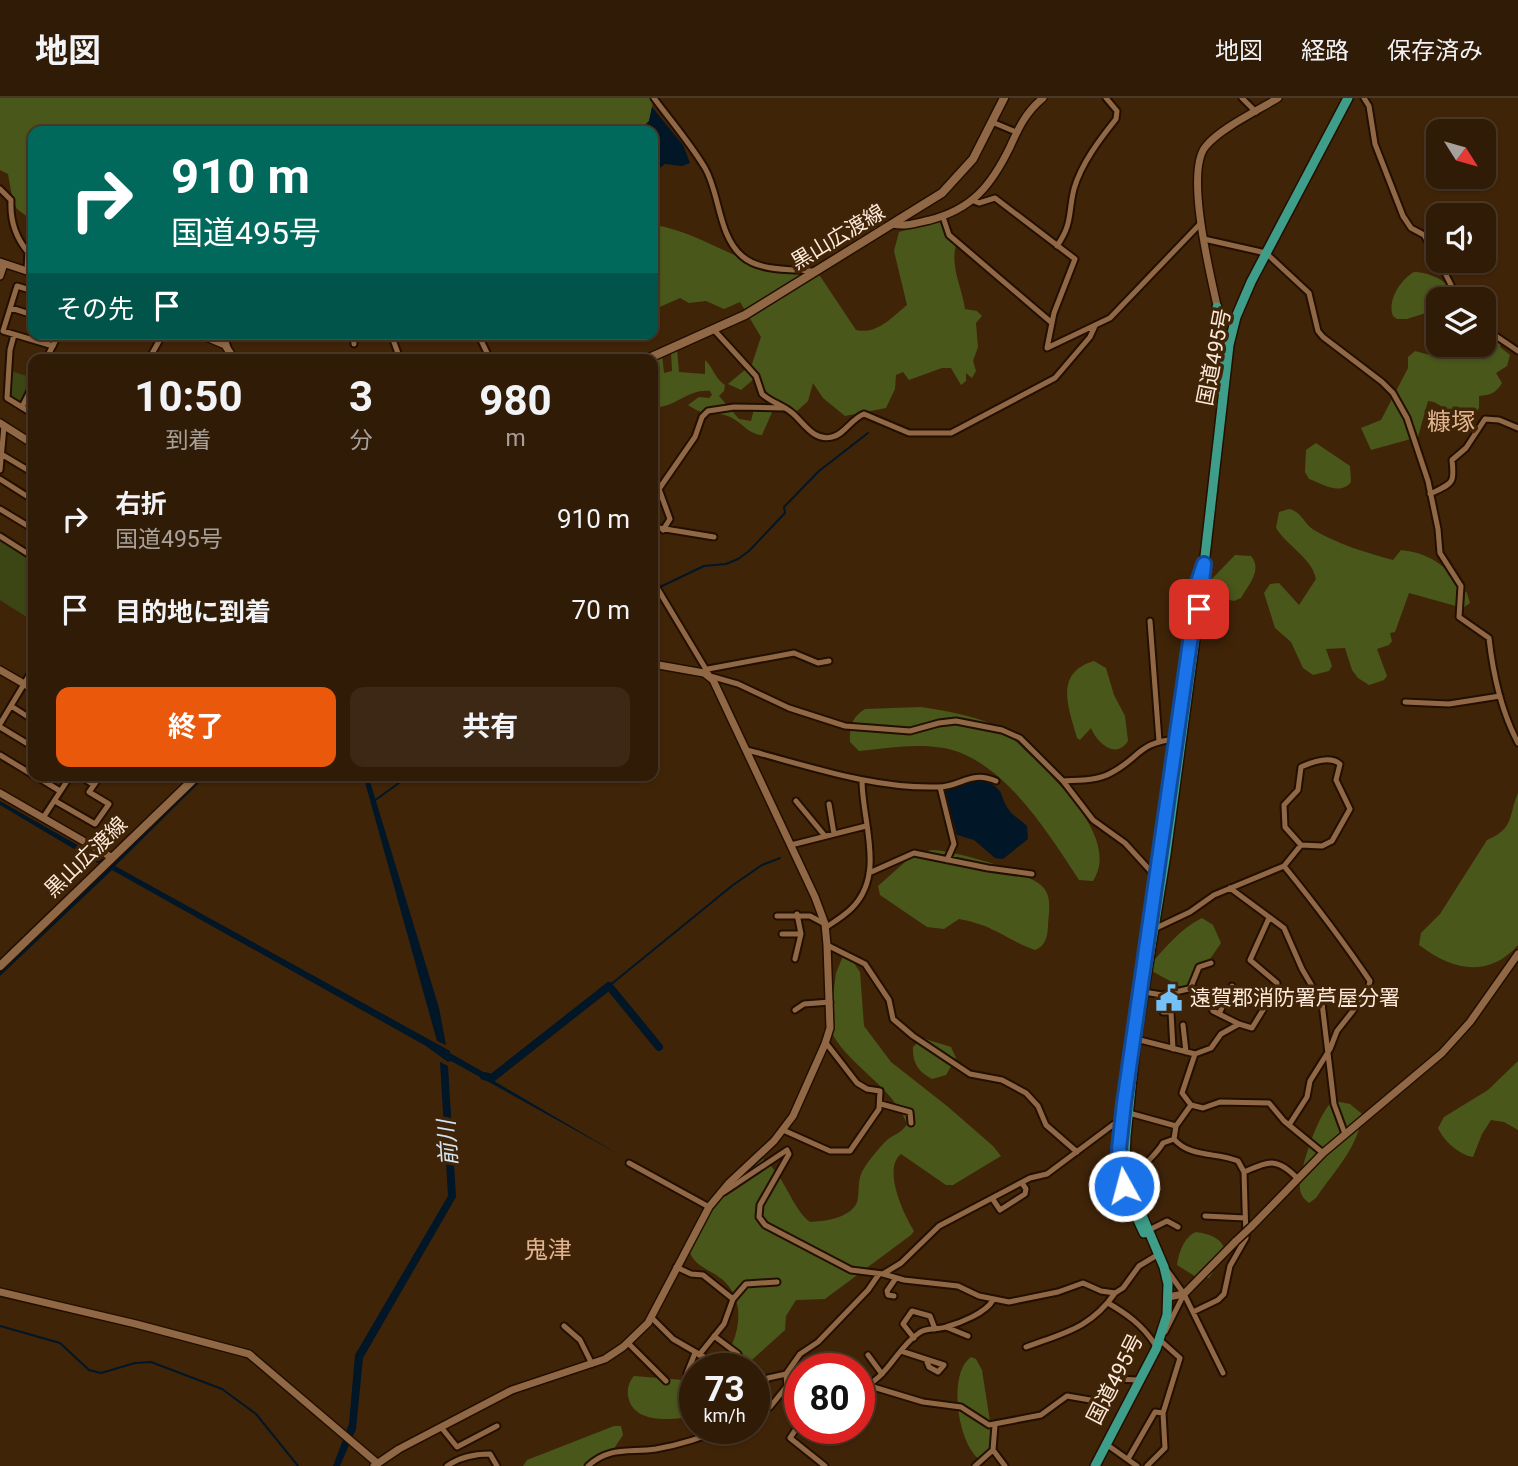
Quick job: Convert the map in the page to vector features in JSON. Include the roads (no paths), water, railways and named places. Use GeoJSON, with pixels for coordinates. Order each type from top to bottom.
{"type":"FeatureCollection","features":[{"type":"Feature","properties":{"kind":"highway","name":"国道495号"},"geometry":{"type":"LineString","coordinates":[[1156,1343],[1164,1287],[1149,1230],[1133,1195],[1125,1158],[1136,1039],[1182,741],[1230,345],[1236,317],[1266,253],[1348,98]]}},
{"type":"Feature","properties":{"kind":"highway"},"geometry":{"type":"LineString","coordinates":[[1217,307],[1220,419]]}},
{"type":"Feature","properties":{"kind":"highway"},"geometry":{"type":"LineString","coordinates":[[1220,323],[1227,329],[1236,317]]}},
{"type":"Feature","properties":{"kind":"highway","name":"国道495号"},"geometry":{"type":"LineString","coordinates":[[1095,1466],[1156,1343],[1167,1315],[1164,1265],[1124,1186],[1119,1167],[1122,1121],[1199,579],[1204,564]]}},
{"type":"Feature","properties":{"kind":"highway","name":"国道495号"},"geometry":{"type":"LineString","coordinates":[[1090,1466],[1138,1380]]}},
{"type":"Feature","properties":{"kind":"main road","name":"黒山広渡線"},"geometry":{"type":"LineString","coordinates":[[658,354],[715,331],[745,315],[936,198],[959,177],[973,159],[1004,98]]}},
{"type":"Feature","properties":{"kind":"main road","name":"黒山広渡線"},"geometry":{"type":"LineString","coordinates":[[0,965],[192,781]]}},
{"type":"Feature","properties":{"kind":"street"},"geometry":{"type":"LineString","coordinates":[[654,98],[705,169],[726,229],[742,256],[749,261],[776,268],[815,271]]}},
{"type":"Feature","properties":{"kind":"street"},"geometry":{"type":"LineString","coordinates":[[893,224],[904,227],[943,216],[974,201],[1004,158],[1024,118],[1043,98]]}},
{"type":"Feature","properties":{"kind":"street"},"geometry":{"type":"LineString","coordinates":[[1058,246],[1069,227],[1074,191],[1080,173],[1116,119],[1117,111],[1106,98]]}},
{"type":"Feature","properties":{"kind":"street"},"geometry":{"type":"LineString","coordinates":[[1242,98],[1256,112]]}},
{"type":"Feature","properties":{"kind":"street"},"geometry":{"type":"LineString","coordinates":[[1230,345],[1224,338],[1220,323],[1201,223],[1196,170],[1200,153],[1210,141],[1278,98]]}},
{"type":"Feature","properties":{"kind":"street"},"geometry":{"type":"LineString","coordinates":[[1364,98],[1369,106],[1375,144],[1403,216],[1410,228],[1426,238]]}},
{"type":"Feature","properties":{"kind":"street"},"geometry":{"type":"LineString","coordinates":[[992,122],[1016,132]]}},
{"type":"Feature","properties":{"kind":"street"},"geometry":{"type":"LineString","coordinates":[[0,189],[11,200],[10,210],[17,240],[28,251]]}},
{"type":"Feature","properties":{"kind":"street"},"geometry":{"type":"LineString","coordinates":[[974,201],[979,203],[995,198],[1075,259],[1052,323],[1047,348],[1110,318],[1201,223]]}},
{"type":"Feature","properties":{"kind":"street"},"geometry":{"type":"LineString","coordinates":[[943,216],[949,235],[1052,323]]}},
{"type":"Feature","properties":{"kind":"street"},"geometry":{"type":"LineString","coordinates":[[1204,239],[1266,253],[1309,293],[1318,331],[1323,337],[1393,393],[1407,418],[1430,494],[1440,553],[1461,586],[1459,617],[1489,638],[1500,696],[1518,743]]}},
{"type":"Feature","properties":{"kind":"street"},"geometry":{"type":"LineString","coordinates":[[0,276],[2,263],[28,271]]}},
{"type":"Feature","properties":{"kind":"street"},"geometry":{"type":"LineString","coordinates":[[28,289],[17,286],[2,330],[28,339]]}},
{"type":"Feature","properties":{"kind":"street"},"geometry":{"type":"LineString","coordinates":[[11,309],[28,314]]}},
{"type":"Feature","properties":{"kind":"street"},"geometry":{"type":"LineString","coordinates":[[715,331],[752,371],[762,394],[793,413],[815,434],[827,438],[837,435],[851,421],[864,414],[909,433],[951,433],[1055,378],[1090,337],[1095,326]]}},
{"type":"Feature","properties":{"kind":"street"},"geometry":{"type":"LineString","coordinates":[[14,335],[10,350],[7,398],[28,411]]}},
{"type":"Feature","properties":{"kind":"street"},"geometry":{"type":"LineString","coordinates":[[1496,336],[1518,351]]}},
{"type":"Feature","properties":{"kind":"street"},"geometry":{"type":"LineString","coordinates":[[32,340],[53,346]]}},
{"type":"Feature","properties":{"kind":"street"},"geometry":{"type":"LineString","coordinates":[[49,354],[56,340]]}},
{"type":"Feature","properties":{"kind":"street"},"geometry":{"type":"LineString","coordinates":[[212,340],[228,348]]}},
{"type":"Feature","properties":{"kind":"street"},"geometry":{"type":"LineString","coordinates":[[226,340],[231,354]]}},
{"type":"Feature","properties":{"kind":"street"},"geometry":{"type":"LineString","coordinates":[[354,340],[354,344]]}},
{"type":"Feature","properties":{"kind":"street"},"geometry":{"type":"LineString","coordinates":[[22,407],[28,395]]}},
{"type":"Feature","properties":{"kind":"street"},"geometry":{"type":"LineString","coordinates":[[663,530],[670,519],[659,489],[695,437],[702,417],[714,409],[783,408]]}},
{"type":"Feature","properties":{"kind":"street"},"geometry":{"type":"LineString","coordinates":[[1430,494],[1451,483],[1454,478],[1452,460],[1466,448],[1485,418],[1499,420],[1518,428]]}},
{"type":"Feature","properties":{"kind":"street"},"geometry":{"type":"LineString","coordinates":[[0,470],[2,424],[28,438]]}},
{"type":"Feature","properties":{"kind":"street"},"geometry":{"type":"LineString","coordinates":[[1,454],[28,470]]}},
{"type":"Feature","properties":{"kind":"street"},"geometry":{"type":"LineString","coordinates":[[0,479],[28,497]]}},
{"type":"Feature","properties":{"kind":"street"},"geometry":{"type":"LineString","coordinates":[[0,509],[28,526]]}},
{"type":"Feature","properties":{"kind":"street"},"geometry":{"type":"LineString","coordinates":[[658,528],[714,537]]}},
{"type":"Feature","properties":{"kind":"street"},"geometry":{"type":"LineString","coordinates":[[0,536],[28,555]]}},
{"type":"Feature","properties":{"kind":"street"},"geometry":{"type":"LineString","coordinates":[[0,1292],[249,1354],[378,1465],[441,1427],[512,1390],[592,1364],[628,1343],[652,1318],[676,1267],[709,1208],[793,1116],[826,1043],[830,1028],[825,926],[816,897],[709,673],[658,588]]}},
{"type":"Feature","properties":{"kind":"street"},"geometry":{"type":"LineString","coordinates":[[1150,621],[1159,741]]}},
{"type":"Feature","properties":{"kind":"street"},"geometry":{"type":"LineString","coordinates":[[709,673],[794,653],[818,663],[829,661]]}},
{"type":"Feature","properties":{"kind":"street"},"geometry":{"type":"LineString","coordinates":[[658,665],[709,673],[789,708],[845,726],[910,731],[956,721],[1002,730],[1020,738],[1063,781],[1093,820],[1125,843],[1157,878]]}},
{"type":"Feature","properties":{"kind":"street"},"geometry":{"type":"LineString","coordinates":[[0,670],[28,686]]}},
{"type":"Feature","properties":{"kind":"street"},"geometry":{"type":"LineString","coordinates":[[28,676],[0,725],[28,744]]}},
{"type":"Feature","properties":{"kind":"street"},"geometry":{"type":"LineString","coordinates":[[1405,702],[1449,704],[1500,696]]}},
{"type":"Feature","properties":{"kind":"street"},"geometry":{"type":"LineString","coordinates":[[11,706],[28,717]]}},
{"type":"Feature","properties":{"kind":"street"},"geometry":{"type":"LineString","coordinates":[[1063,781],[1104,777],[1142,748],[1159,741],[1177,739]]}},
{"type":"Feature","properties":{"kind":"street"},"geometry":{"type":"LineString","coordinates":[[747,750],[862,780],[940,788],[975,776],[996,781]]}},
{"type":"Feature","properties":{"kind":"street"},"geometry":{"type":"LineString","coordinates":[[0,755],[28,772]]}},
{"type":"Feature","properties":{"kind":"street"},"geometry":{"type":"LineString","coordinates":[[1335,760],[1340,764],[1336,780],[1350,809],[1332,841],[1322,846],[1301,845],[1285,827],[1284,805],[1298,790],[1301,766],[1335,760]]}},
{"type":"Feature","properties":{"kind":"street"},"geometry":{"type":"LineString","coordinates":[[825,926],[852,908],[866,887],[870,849],[862,780]]}},
{"type":"Feature","properties":{"kind":"street"},"geometry":{"type":"LineString","coordinates":[[43,781],[60,791]]}},
{"type":"Feature","properties":{"kind":"street"},"geometry":{"type":"LineString","coordinates":[[43,818],[67,781]]}},
{"type":"Feature","properties":{"kind":"street"},"geometry":{"type":"LineString","coordinates":[[88,781],[94,785]]}},
{"type":"Feature","properties":{"kind":"street"},"geometry":{"type":"LineString","coordinates":[[55,801],[95,824],[108,804],[89,792],[97,781]]}},
{"type":"Feature","properties":{"kind":"street"},"geometry":{"type":"LineString","coordinates":[[940,788],[954,844],[947,860]]}},
{"type":"Feature","properties":{"kind":"street"},"geometry":{"type":"LineString","coordinates":[[0,793],[111,857]]}},
{"type":"Feature","properties":{"kind":"street"},"geometry":{"type":"LineString","coordinates":[[796,802],[825,836]]}},
{"type":"Feature","properties":{"kind":"street"},"geometry":{"type":"LineString","coordinates":[[829,804],[834,834]]}},
{"type":"Feature","properties":{"kind":"street"},"geometry":{"type":"LineString","coordinates":[[791,845],[866,826]]}},
{"type":"Feature","properties":{"kind":"street"},"geometry":{"type":"LineString","coordinates":[[1154,929],[1190,912],[1214,895],[1284,866],[1301,845]]}},
{"type":"Feature","properties":{"kind":"street"},"geometry":{"type":"LineString","coordinates":[[869,873],[914,853],[1032,874]]}},
{"type":"Feature","properties":{"kind":"street"},"geometry":{"type":"LineString","coordinates":[[1284,866],[1306,891],[1314,906],[1370,981],[1367,993],[1337,1031],[1328,1053],[1310,1081],[1307,1097],[1289,1125]]}},
{"type":"Feature","properties":{"kind":"street"},"geometry":{"type":"LineString","coordinates":[[1230,888],[1284,928],[1302,969],[1322,1003],[1334,1104],[1345,1134]]}},
{"type":"Feature","properties":{"kind":"street"},"geometry":{"type":"LineString","coordinates":[[795,959],[801,934],[797,914]]}},
{"type":"Feature","properties":{"kind":"street"},"geometry":{"type":"LineString","coordinates":[[778,916],[810,916],[825,926]]}},
{"type":"Feature","properties":{"kind":"street"},"geometry":{"type":"LineString","coordinates":[[1144,992],[1162,995],[1190,989],[1200,992],[1213,1011],[1252,1028],[1277,987],[1277,983],[1250,960],[1269,918]]}},
{"type":"Feature","properties":{"kind":"street"},"geometry":{"type":"LineString","coordinates":[[782,934],[801,934]]}},
{"type":"Feature","properties":{"kind":"street"},"geometry":{"type":"LineString","coordinates":[[827,945],[865,964],[888,1000],[893,1019],[913,1036],[970,1074],[1002,1080],[1026,1093],[1038,1106],[1046,1125],[1077,1152]]}},
{"type":"Feature","properties":{"kind":"street"},"geometry":{"type":"LineString","coordinates":[[1156,1343],[1184,1294],[1323,1153],[1442,1053],[1470,1022],[1518,954]]}},
{"type":"Feature","properties":{"kind":"street"},"geometry":{"type":"LineString","coordinates":[[1190,989],[1199,967],[1211,963]]}},
{"type":"Feature","properties":{"kind":"street"},"geometry":{"type":"LineString","coordinates":[[1219,1014],[1232,986]]}},
{"type":"Feature","properties":{"kind":"street"},"geometry":{"type":"LineString","coordinates":[[1162,995],[1163,1012],[1171,1012],[1172,1049]]}},
{"type":"Feature","properties":{"kind":"street"},"geometry":{"type":"LineString","coordinates":[[794,1010],[804,1004],[830,1002]]}},
{"type":"Feature","properties":{"kind":"street"},"geometry":{"type":"LineString","coordinates":[[1136,1039],[1195,1054],[1211,1048],[1221,1034],[1239,1024]]}},
{"type":"Feature","properties":{"kind":"street"},"geometry":{"type":"LineString","coordinates":[[1183,1025],[1186,1052]]}},
{"type":"Feature","properties":{"kind":"street"},"geometry":{"type":"LineString","coordinates":[[783,1130],[830,1152],[850,1151],[861,1133],[867,1130],[881,1104],[880,1091],[867,1089],[857,1083],[826,1043]]}},
{"type":"Feature","properties":{"kind":"street"},"geometry":{"type":"LineString","coordinates":[[1195,1054],[1182,1093],[1191,1105],[1206,1108],[1220,1102],[1266,1102],[1273,1105],[1289,1125],[1323,1153]]}},
{"type":"Feature","properties":{"kind":"street"},"geometry":{"type":"LineString","coordinates":[[881,1104],[910,1112],[911,1123]]}},
{"type":"Feature","properties":{"kind":"street"},"geometry":{"type":"LineString","coordinates":[[1191,1105],[1176,1126],[1174,1139],[1178,1144],[1204,1155],[1238,1161],[1244,1172],[1246,1238],[1230,1266],[1224,1294],[1218,1300],[1193,1312]]}},
{"type":"Feature","properties":{"kind":"street"},"geometry":{"type":"LineString","coordinates":[[802,1353],[818,1342],[881,1274],[901,1263],[939,1226],[1022,1183],[1047,1174],[1114,1124],[1122,1121],[1129,1113],[1176,1126]]}},
{"type":"Feature","properties":{"kind":"street"},"geometry":{"type":"LineString","coordinates":[[1133,1195],[1140,1171],[1156,1156],[1164,1143],[1174,1139]]}},
{"type":"Feature","properties":{"kind":"street"},"geometry":{"type":"LineString","coordinates":[[718,1196],[787,1150],[789,1154],[760,1205],[758,1212],[761,1221],[851,1270],[958,1286],[993,1300],[1017,1301],[1083,1283],[1101,1291],[1115,1293]]}},
{"type":"Feature","properties":{"kind":"street"},"geometry":{"type":"LineString","coordinates":[[1244,1172],[1270,1162],[1284,1164],[1298,1179]]}},
{"type":"Feature","properties":{"kind":"street"},"geometry":{"type":"LineString","coordinates":[[629,1163],[709,1208]]}},
{"type":"Feature","properties":{"kind":"street"},"geometry":{"type":"LineString","coordinates":[[992,1198],[1000,1210],[1025,1194],[1026,1189],[1022,1183]]}},
{"type":"Feature","properties":{"kind":"street"},"geometry":{"type":"LineString","coordinates":[[1205,1216],[1245,1218]]}},
{"type":"Feature","properties":{"kind":"street"},"geometry":{"type":"LineString","coordinates":[[1149,1230],[1167,1221],[1178,1227]]}},
{"type":"Feature","properties":{"kind":"street"},"geometry":{"type":"LineString","coordinates":[[1026,1346],[1081,1328],[1123,1288],[1139,1266],[1157,1255]]}},
{"type":"Feature","properties":{"kind":"street"},"geometry":{"type":"LineString","coordinates":[[1164,1265],[1184,1294],[1223,1373]]}},
{"type":"Feature","properties":{"kind":"street"},"geometry":{"type":"LineString","coordinates":[[676,1267],[691,1274],[703,1275],[733,1299]]}},
{"type":"Feature","properties":{"kind":"street"},"geometry":{"type":"LineString","coordinates":[[894,1296],[888,1295],[887,1292],[896,1278]]}},
{"type":"Feature","properties":{"kind":"street"},"geometry":{"type":"LineString","coordinates":[[698,1353],[729,1315],[733,1299],[746,1284],[777,1282]]}},
{"type":"Feature","properties":{"kind":"street"},"geometry":{"type":"LineString","coordinates":[[1168,1297],[1184,1294]]}},
{"type":"Feature","properties":{"kind":"street"},"geometry":{"type":"LineString","coordinates":[[875,1380],[923,1330],[946,1327],[985,1309],[993,1300]]}},
{"type":"Feature","properties":{"kind":"street"},"geometry":{"type":"LineString","coordinates":[[1108,1303],[1127,1313],[1156,1343],[1180,1358],[1163,1413],[1165,1448],[1147,1466]]}},
{"type":"Feature","properties":{"kind":"street"},"geometry":{"type":"LineString","coordinates":[[914,1338],[903,1324],[912,1311],[930,1316],[935,1329]]}},
{"type":"Feature","properties":{"kind":"street"},"geometry":{"type":"LineString","coordinates":[[652,1318],[673,1339],[695,1353]]}},
{"type":"Feature","properties":{"kind":"street"},"geometry":{"type":"LineString","coordinates":[[564,1326],[580,1340],[592,1364]]}},
{"type":"Feature","properties":{"kind":"street"},"geometry":{"type":"LineString","coordinates":[[946,1327],[968,1336]]}},
{"type":"Feature","properties":{"kind":"street"},"geometry":{"type":"LineString","coordinates":[[714,1336],[737,1353]]}},
{"type":"Feature","properties":{"kind":"street"},"geometry":{"type":"LineString","coordinates":[[628,1343],[666,1381]]}},
{"type":"Feature","properties":{"kind":"street"},"geometry":{"type":"LineString","coordinates":[[901,1351],[927,1362]]}},
{"type":"Feature","properties":{"kind":"street"},"geometry":{"type":"LineString","coordinates":[[875,1364],[882,1374]]}},
{"type":"Feature","properties":{"kind":"street"},"geometry":{"type":"LineString","coordinates":[[875,1387],[923,1402],[961,1407],[984,1423],[995,1425],[1041,1415],[1067,1396],[1096,1401],[1114,1379],[1138,1380]]}},
{"type":"Feature","properties":{"kind":"street"},"geometry":{"type":"LineString","coordinates":[[770,1407],[784,1390]]}},
{"type":"Feature","properties":{"kind":"street"},"geometry":{"type":"LineString","coordinates":[[1128,1460],[1155,1412],[1163,1413]]}},
{"type":"Feature","properties":{"kind":"street"},"geometry":{"type":"LineString","coordinates":[[995,1425],[993,1450],[1005,1466]]}},
{"type":"Feature","properties":{"kind":"street"},"geometry":{"type":"LineString","coordinates":[[441,1427],[457,1447],[497,1426]]}},
{"type":"Feature","properties":{"kind":"street"},"geometry":{"type":"LineString","coordinates":[[588,1466],[605,1453],[679,1444]]}},
{"type":"Feature","properties":{"kind":"street"},"geometry":{"type":"LineString","coordinates":[[797,1444],[821,1465]]}},
{"type":"Feature","properties":{"kind":"street"},"geometry":{"type":"LineString","coordinates":[[1107,1444],[1137,1466]]}},
{"type":"Feature","properties":{"kind":"street"},"geometry":{"type":"LineString","coordinates":[[975,1466],[993,1450]]}},
{"type":"Feature","properties":{"kind":"street"},"geometry":{"type":"LineString","coordinates":[[447,1466],[463,1457],[490,1454],[497,1466]]}},
{"type":"Feature","properties":{"kind":"water"},"geometry":{"type":"Polygon","coordinates":[[[652,107],[683,145],[690,163],[682,166],[665,164],[658,169],[658,126],[644,126],[649,121],[652,107]]]}},
{"type":"Feature","properties":{"kind":"water"},"geometry":{"type":"Polygon","coordinates":[[[198,781],[201,781],[115,866],[450,1051],[492,1077],[494,1081],[620,1155],[451,1061],[448,1062],[426,1046],[112,870],[0,976],[0,970],[106,868],[0,805],[0,801],[109,863],[198,781]]]}},
{"type":"Feature","properties":{"kind":"water"},"geometry":{"type":"Polygon","coordinates":[[[365,781],[370,781],[439,1008],[446,1045],[437,1041],[365,781]]]}},
{"type":"Feature","properties":{"kind":"water"},"geometry":{"type":"Polygon","coordinates":[[[984,781],[999,790],[1009,810],[1027,826],[1028,839],[1003,859],[995,858],[974,840],[957,835],[945,791],[965,782],[984,781]]]}},
{"type":"Feature","properties":{"kind":"water","name":"前川"},"geometry":{"type":"Polygon","coordinates":[[[440,1062],[448,1066],[456,1197],[363,1358],[356,1429],[340,1466],[333,1466],[349,1424],[355,1355],[448,1196],[440,1062]]]}},
{"type":"Feature","properties":{"kind":"waterway"},"geometry":{"type":"LineString","coordinates":[[660,587],[704,566],[726,564],[749,551],[785,513],[784,507],[819,471],[868,433]]}},
{"type":"Feature","properties":{"kind":"waterway"},"geometry":{"type":"LineString","coordinates":[[374,801],[402,781]]}},
{"type":"Feature","properties":{"kind":"waterway"},"geometry":{"type":"LineString","coordinates":[[609,986],[733,885],[762,865],[780,858]]}},
{"type":"Feature","properties":{"kind":"waterway"},"geometry":{"type":"LineString","coordinates":[[484,1076],[492,1078],[609,986],[659,1047]]}},
{"type":"Feature","properties":{"kind":"waterway"},"geometry":{"type":"LineString","coordinates":[[0,1326],[60,1343],[89,1370],[101,1373],[135,1363],[151,1362],[222,1389],[256,1414],[298,1466]]}},
{"type":"Feature","properties":{"kind":"place","name":"遠賀郡消防署芦屋分署"},"geometry":{"type":"Point","coordinates":[1169,998]}},
{"type":"Feature","properties":{"kind":"district","name":"糠塚"},"geometry":{"type":"Point","coordinates":[1451,422]}},
{"type":"Feature","properties":{"kind":"district","name":"鬼津"},"geometry":{"type":"Point","coordinates":[548,1250]}}]}
